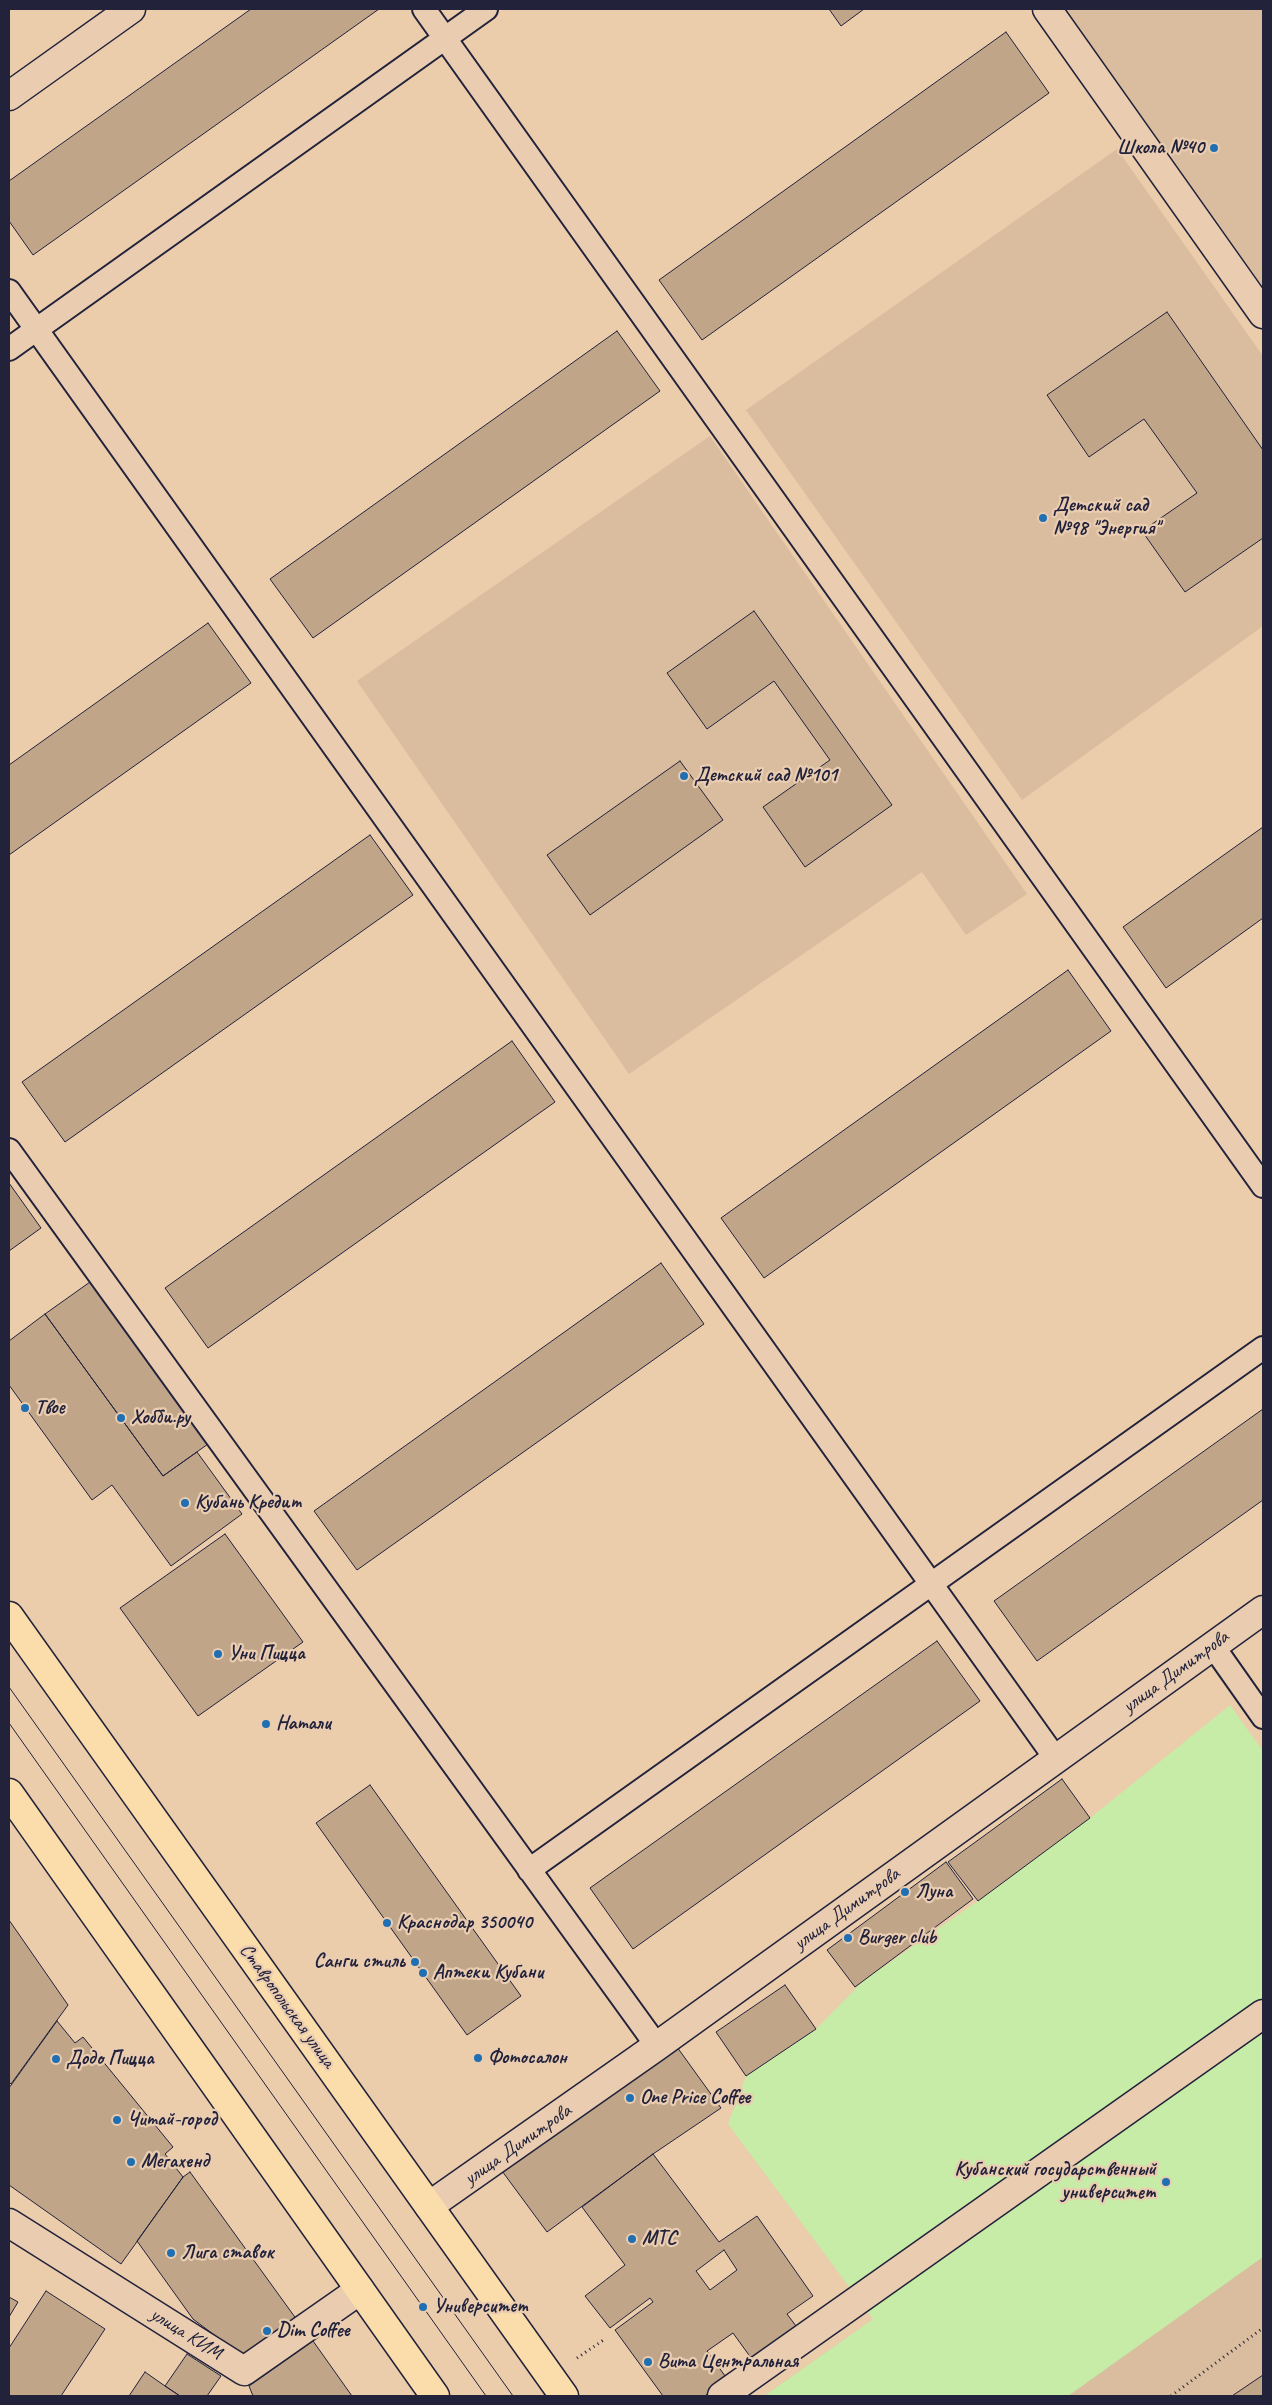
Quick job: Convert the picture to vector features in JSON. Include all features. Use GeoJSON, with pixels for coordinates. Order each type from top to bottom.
{"type":"FeatureCollection","features":[{"type":"Feature","properties":{"kind":"main road","name":"Ставропольская улица"},"geometry":{"type":"LineString","coordinates":[[9,1616],[564,2396]]}},
{"type":"Feature","properties":{"kind":"main road"},"geometry":{"type":"LineString","coordinates":[[9,1793],[435,2396]]}},
{"type":"Feature","properties":{"kind":"street"},"geometry":{"type":"LineString","coordinates":[[9,96],[131,9]]}},
{"type":"Feature","properties":{"kind":"street"},"geometry":{"type":"LineString","coordinates":[[1047,9],[1263,314]]}},
{"type":"Feature","properties":{"kind":"street","name":"улица Димитрова"},"geometry":{"type":"LineString","coordinates":[[429,2206],[1056,1759],[1108,1732],[1213,1646],[1263,1610]]}},
{"type":"Feature","properties":{"kind":"street"},"geometry":{"type":"LineString","coordinates":[[722,2396],[1263,2014]]}},
{"type":"Feature","properties":{"kind":"street","name":"улица КИМ"},"geometry":{"type":"LineString","coordinates":[[9,2223],[244,2370],[360,2290]]}},
{"type":"Feature","properties":{"kind":"lane"},"geometry":{"type":"LineString","coordinates":[[424,9],[1263,1186]]}},
{"type":"Feature","properties":{"kind":"lane"},"geometry":{"type":"LineString","coordinates":[[9,349],[486,9]]}},
{"type":"Feature","properties":{"kind":"lane"},"geometry":{"type":"LineString","coordinates":[[9,291],[1056,1759]]}},
{"type":"Feature","properties":{"kind":"lane"},"geometry":{"type":"LineString","coordinates":[[9,1150],[656,2046]]}},
{"type":"Feature","properties":{"kind":"lane"},"geometry":{"type":"LineString","coordinates":[[529,1870],[1263,1348]]}},
{"type":"Feature","properties":{"kind":"lane"},"geometry":{"type":"LineString","coordinates":[[1213,1646],[1263,1717]]}},
{"type":"Feature","properties":{"kind":"path"},"geometry":{"type":"LineString","coordinates":[[1171,2396],[1263,2328]]}},
{"type":"Feature","properties":{"kind":"shaded area","name":"Школа №40"},"geometry":{"type":"Polygon","coordinates":[[[1066,9],[1263,9],[1263,287],[1066,9]]]}},
{"type":"Feature","properties":{"kind":"shaded area","name":"Детский сад №98 \"Энергия\""},"geometry":{"type":"Polygon","coordinates":[[[1117,149],[1263,356],[1263,626],[1022,800],[746,410],[1117,149]]]}},
{"type":"Feature","properties":{"kind":"shaded area","name":"Детский сад №101"},"geometry":{"type":"Polygon","coordinates":[[[710,436],[1027,894],[966,935],[922,872],[629,1074],[357,681],[710,436]]]}},
{"type":"Feature","properties":{"kind":"shaded area","name":"Кубанский государственный университет"},"geometry":{"type":"Polygon","coordinates":[[[1263,2045],[1263,2396],[764,2396],[1263,2045]]]}},
{"type":"Feature","properties":{"kind":"green space"},"geometry":{"type":"Polygon","coordinates":[[[1230,1705],[1263,1751],[1263,2257],[1068,2396],[764,2396],[873,2319],[728,2124],[746,2076],[816,2029],[863,1981],[978,1901],[1090,1818],[1230,1705]]]}},
{"type":"Feature","properties":{"kind":"building"},"geometry":{"type":"Polygon","coordinates":[[[251,9],[379,9],[33,255],[9,221],[9,181],[251,9]]]}},
{"type":"Feature","properties":{"kind":"building"},"geometry":{"type":"Polygon","coordinates":[[[829,9],[864,9],[841,26],[829,9]]]}},
{"type":"Feature","properties":{"kind":"building"},"geometry":{"type":"Polygon","coordinates":[[[1006,32],[1049,93],[702,340],[659,280],[1006,32]]]}},
{"type":"Feature","properties":{"kind":"building"},"geometry":{"type":"Polygon","coordinates":[[[1167,312],[1263,450],[1263,538],[1185,592],[1142,531],[1197,493],[1144,419],[1089,457],[1047,395],[1167,312]]]}},
{"type":"Feature","properties":{"kind":"building"},"geometry":{"type":"Polygon","coordinates":[[[617,331],[660,391],[313,638],[270,579],[617,331]]]}},
{"type":"Feature","properties":{"kind":"building"},"geometry":{"type":"Polygon","coordinates":[[[754,611],[892,805],[805,867],[763,807],[830,760],[774,681],[707,729],[667,673],[754,611]]]}},
{"type":"Feature","properties":{"kind":"building"},"geometry":{"type":"Polygon","coordinates":[[[208,623],[251,683],[9,855],[9,765],[208,623]]]}},
{"type":"Feature","properties":{"kind":"building"},"geometry":{"type":"Polygon","coordinates":[[[680,761],[723,820],[590,915],[547,855],[680,761]]]}},
{"type":"Feature","properties":{"kind":"building"},"geometry":{"type":"Polygon","coordinates":[[[1263,827],[1263,918],[1166,988],[1123,927],[1263,827]]]}},
{"type":"Feature","properties":{"kind":"building"},"geometry":{"type":"Polygon","coordinates":[[[370,835],[413,895],[65,1142],[22,1082],[370,835]]]}},
{"type":"Feature","properties":{"kind":"building"},"geometry":{"type":"Polygon","coordinates":[[[1068,970],[1111,1031],[764,1278],[721,1218],[1068,970]]]}},
{"type":"Feature","properties":{"kind":"building"},"geometry":{"type":"Polygon","coordinates":[[[512,1041],[555,1102],[208,1348],[165,1288],[512,1041]]]}},
{"type":"Feature","properties":{"kind":"building"},"geometry":{"type":"Polygon","coordinates":[[[9,1183],[41,1228],[9,1251],[9,1183]]]}},
{"type":"Feature","properties":{"kind":"building"},"geometry":{"type":"Polygon","coordinates":[[[661,1263],[704,1324],[357,1570],[314,1511],[661,1263]]]}},
{"type":"Feature","properties":{"kind":"building"},"geometry":{"type":"Polygon","coordinates":[[[90,1282],[208,1444],[163,1476],[45,1314],[90,1282]]]}},
{"type":"Feature","properties":{"kind":"building"},"geometry":{"type":"Polygon","coordinates":[[[45,1314],[163,1476],[197,1452],[242,1514],[171,1566],[112,1485],[92,1500],[9,1385],[9,1341],[45,1314]]]}},
{"type":"Feature","properties":{"kind":"building"},"geometry":{"type":"Polygon","coordinates":[[[1263,1409],[1263,1500],[1037,1661],[994,1601],[1263,1409]]]}},
{"type":"Feature","properties":{"kind":"building"},"geometry":{"type":"Polygon","coordinates":[[[225,1534],[303,1642],[198,1716],[120,1608],[225,1534]]]}},
{"type":"Feature","properties":{"kind":"building"},"geometry":{"type":"Polygon","coordinates":[[[937,1641],[980,1701],[633,1949],[590,1888],[937,1641]]]}},
{"type":"Feature","properties":{"kind":"building"},"geometry":{"type":"Polygon","coordinates":[[[1062,1779],[1090,1818],[978,1901],[948,1862],[1062,1779]]]}},
{"type":"Feature","properties":{"kind":"building"},"geometry":{"type":"Polygon","coordinates":[[[370,1785],[521,1996],[467,2035],[316,1823],[370,1785]]]}},
{"type":"Feature","properties":{"kind":"building"},"geometry":{"type":"Polygon","coordinates":[[[946,1862],[973,1899],[855,1987],[827,1950],[946,1862]]]}},
{"type":"Feature","properties":{"kind":"building"},"geometry":{"type":"Polygon","coordinates":[[[9,1920],[68,2005],[11,2084],[9,2082],[9,1920]]]}},
{"type":"Feature","properties":{"kind":"building"},"geometry":{"type":"Polygon","coordinates":[[[785,1985],[816,2029],[746,2076],[716,2032],[785,1985]]]}},
{"type":"Feature","properties":{"kind":"building"},"geometry":{"type":"Polygon","coordinates":[[[57,2021],[75,2043],[83,2037],[173,2147],[165,2154],[183,2177],[121,2264],[9,2185],[9,2088],[57,2021]]]}},
{"type":"Feature","properties":{"kind":"building"},"geometry":{"type":"Polygon","coordinates":[[[677,2047],[721,2108],[653,2154],[547,2232],[502,2171],[677,2047]]]}},
{"type":"Feature","properties":{"kind":"building"},"geometry":{"type":"Polygon","coordinates":[[[653,2154],[719,2242],[757,2216],[813,2296],[787,2314],[799,2330],[754,2362],[733,2333],[707,2351],[728,2380],[705,2396],[663,2396],[615,2330],[653,2302],[650,2298],[610,2328],[585,2296],[625,2265],[582,2207],[653,2154]],[[724,2250],[696,2271],[710,2290],[737,2270],[724,2250]]]}},
{"type":"Feature","properties":{"kind":"building"},"geometry":{"type":"Polygon","coordinates":[[[190,2172],[297,2320],[245,2358],[193,2319],[137,2241],[183,2177],[190,2172]]]}},
{"type":"Feature","properties":{"kind":"building"},"geometry":{"type":"Polygon","coordinates":[[[46,2291],[105,2329],[61,2396],[9,2396],[9,2348],[46,2291]]]}},
{"type":"Feature","properties":{"kind":"building"},"geometry":{"type":"Polygon","coordinates":[[[9,2297],[18,2302],[9,2317],[9,2297]]]}},
{"type":"Feature","properties":{"kind":"building"},"geometry":{"type":"Polygon","coordinates":[[[313,2341],[352,2396],[253,2396],[249,2386],[313,2341]]]}},
{"type":"Feature","properties":{"kind":"building"},"geometry":{"type":"Polygon","coordinates":[[[187,2354],[221,2376],[207,2396],[180,2396],[165,2386],[187,2354]]]}},
{"type":"Feature","properties":{"kind":"building"},"geometry":{"type":"Polygon","coordinates":[[[145,2372],[165,2386],[180,2396],[129,2396],[145,2372]]]}},
{"type":"Feature","properties":{"kind":"building"},"geometry":{"type":"Polygon","coordinates":[[[1263,2375],[1263,2396],[1232,2396],[1263,2375]]]}},
{"type":"Feature","properties":{"kind":"tram line"},"geometry":{"type":"LineString","coordinates":[[9,1687],[513,2396]]}},
{"type":"Feature","properties":{"kind":"tram line"},"geometry":{"type":"LineString","coordinates":[[9,1723],[486,2396]]}},
{"type":"Feature","properties":{"kind":"place","name":"Школа №40"},"geometry":{"type":"Point","coordinates":[1214,148]}},
{"type":"Feature","properties":{"kind":"place","name":"Детский сад №98 \"Энергия\""},"geometry":{"type":"Point","coordinates":[1043,518]}},
{"type":"Feature","properties":{"kind":"place","name":"Детский сад №101"},"geometry":{"type":"Point","coordinates":[684,776]}},
{"type":"Feature","properties":{"kind":"place","name":"Твое"},"geometry":{"type":"Point","coordinates":[25,1408]}},
{"type":"Feature","properties":{"kind":"place","name":"Хобби.ру"},"geometry":{"type":"Point","coordinates":[121,1418]}},
{"type":"Feature","properties":{"kind":"place","name":"Кубань Кредит"},"geometry":{"type":"Point","coordinates":[185,1503]}},
{"type":"Feature","properties":{"kind":"place","name":"Уни Пицца"},"geometry":{"type":"Point","coordinates":[218,1654]}},
{"type":"Feature","properties":{"kind":"place","name":"Натали"},"geometry":{"type":"Point","coordinates":[266,1724]}},
{"type":"Feature","properties":{"kind":"place","name":"Луна"},"geometry":{"type":"Point","coordinates":[905,1892]}},
{"type":"Feature","properties":{"kind":"place","name":"Краснодар 350040"},"geometry":{"type":"Point","coordinates":[387,1923]}},
{"type":"Feature","properties":{"kind":"place","name":"Burger club"},"geometry":{"type":"Point","coordinates":[848,1938]}},
{"type":"Feature","properties":{"kind":"place","name":"Санги стиль"},"geometry":{"type":"Point","coordinates":[415,1962]}},
{"type":"Feature","properties":{"kind":"place","name":"Аптеки Кубани"},"geometry":{"type":"Point","coordinates":[423,1973]}},
{"type":"Feature","properties":{"kind":"place","name":"Фотосалон"},"geometry":{"type":"Point","coordinates":[478,2058]}},
{"type":"Feature","properties":{"kind":"place","name":"Додо Пицца"},"geometry":{"type":"Point","coordinates":[56,2059]}},
{"type":"Feature","properties":{"kind":"place","name":"One Price Coffee"},"geometry":{"type":"Point","coordinates":[630,2098]}},
{"type":"Feature","properties":{"kind":"place","name":"Читай-город"},"geometry":{"type":"Point","coordinates":[117,2120]}},
{"type":"Feature","properties":{"kind":"place","name":"Мегахенд"},"geometry":{"type":"Point","coordinates":[131,2162]}},
{"type":"Feature","properties":{"kind":"place","name":"Кубанский государственный университет"},"geometry":{"type":"Point","coordinates":[1166,2182]}},
{"type":"Feature","properties":{"kind":"place","name":"МТС"},"geometry":{"type":"Point","coordinates":[632,2239]}},
{"type":"Feature","properties":{"kind":"place","name":"Лига ставок"},"geometry":{"type":"Point","coordinates":[171,2253]}},
{"type":"Feature","properties":{"kind":"place","name":"Университет"},"geometry":{"type":"Point","coordinates":[423,2307]}},
{"type":"Feature","properties":{"kind":"place","name":"Dim Coffee"},"geometry":{"type":"Point","coordinates":[267,2331]}},
{"type":"Feature","properties":{"kind":"place","name":"Вита Центральная"},"geometry":{"type":"Point","coordinates":[648,2362]}}]}
